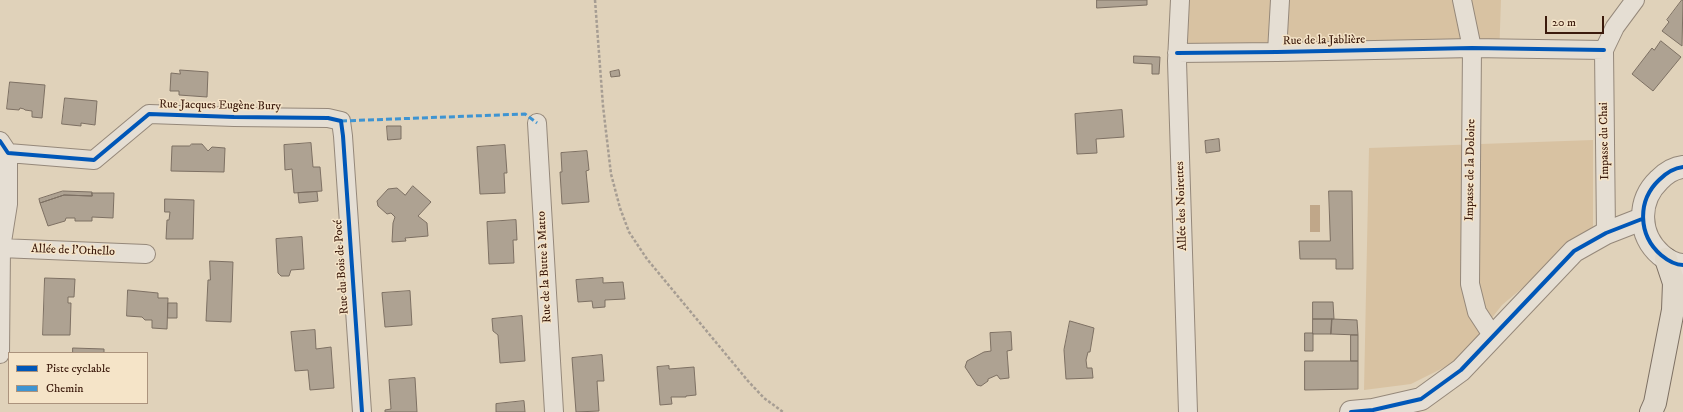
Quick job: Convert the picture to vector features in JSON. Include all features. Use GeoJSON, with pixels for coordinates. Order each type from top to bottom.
{"type":"FeatureCollection","features":[{"type":"Feature","properties":{"kind":"highway"},"geometry":{"type":"LineString","coordinates":[[1651,412],[1655,403],[1673,310],[1674,262]]}},
{"type":"Feature","properties":{"kind":"street","name":"Allée des Noirettes"},"geometry":{"type":"LineString","coordinates":[[1180,0],[1178,53],[1188,412]]}},
{"type":"Feature","properties":{"kind":"street"},"geometry":{"type":"LineString","coordinates":[[1276,52],[1280,0]]}},
{"type":"Feature","properties":{"kind":"street","name":"Impasse de la Doloire"},"geometry":{"type":"LineString","coordinates":[[1462,0],[1472,48],[1470,284],[1477,312],[1492,335]]}},
{"type":"Feature","properties":{"kind":"street","name":"Impasse du Chai"},"geometry":{"type":"LineString","coordinates":[[1606,233],[1604,50],[1615,27],[1635,0]]}},
{"type":"Feature","properties":{"kind":"street","name":"Rue de la Jablière"},"geometry":{"type":"LineString","coordinates":[[1178,53],[1472,48]]}},
{"type":"Feature","properties":{"kind":"street"},"geometry":{"type":"LineString","coordinates":[[1472,48],[1604,50]]}},
{"type":"Feature","properties":{"kind":"street","name":"Rue Jacques Eugène Bury"},"geometry":{"type":"LineString","coordinates":[[0,354],[1,248],[8,204],[4,147],[94,160],[149,114],[328,118],[341,121]]}},
{"type":"Feature","properties":{"kind":"street","name":"Rue du Bois de Pocé"},"geometry":{"type":"LineString","coordinates":[[341,121],[344,144],[362,412]]}},
{"type":"Feature","properties":{"kind":"street","name":"Rue de la Butte à Matto"},"geometry":{"type":"LineString","coordinates":[[537,123],[554,412]]}},
{"type":"Feature","properties":{"kind":"street"},"geometry":{"type":"LineString","coordinates":[[1674,262],[1654,248],[1646,234],[1642,219],[1644,202],[1652,186],[1664,174],[1683,167]]}},
{"type":"Feature","properties":{"kind":"street"},"geometry":{"type":"LineString","coordinates":[[1350,412],[1373,410],[1421,399],[1461,370],[1492,335],[1574,251],[1606,233],[1642,219]]}},
{"type":"Feature","properties":{"kind":"street","name":"Allée de l'Othello"},"geometry":{"type":"LineString","coordinates":[[1,248],[146,254]]}},
{"type":"Feature","properties":{"kind":"path"},"geometry":{"type":"LineString","coordinates":[[595,0],[603,106],[611,174],[620,208],[629,232],[647,259],[748,382],[764,398],[783,412]]}},
{"type":"Feature","properties":{"kind":"shaded area"},"geometry":{"type":"Polygon","coordinates":[[[1187,0],[1501,0],[1499,58],[1183,61],[1187,0]]]}},
{"type":"Feature","properties":{"kind":"shaded area"},"geometry":{"type":"Polygon","coordinates":[[[1593,140],[1593,229],[1502,305],[1459,360],[1411,384],[1364,390],[1369,148],[1593,140]]]}},
{"type":"Feature","properties":{"kind":"shaded area"},"geometry":{"type":"Polygon","coordinates":[[[1310,205],[1320,205],[1320,232],[1310,232],[1310,205]]]}},
{"type":"Feature","properties":{"kind":"building"},"geometry":{"type":"Polygon","coordinates":[[[1097,0],[1147,0],[1147,5],[1097,8],[1097,0]]]}},
{"type":"Feature","properties":{"kind":"building"},"geometry":{"type":"Polygon","coordinates":[[[1682,0],[1682,46],[1662,31],[1669,22],[1667,20],[1682,0]]]}},
{"type":"Feature","properties":{"kind":"building"},"geometry":{"type":"Polygon","coordinates":[[[1661,41],[1681,57],[1653,91],[1632,74],[1652,48],[1654,50],[1661,41]]]}},
{"type":"Feature","properties":{"kind":"building"},"geometry":{"type":"Polygon","coordinates":[[[1134,56],[1160,57],[1159,74],[1152,74],[1152,64],[1134,63],[1134,56]]]}},
{"type":"Feature","properties":{"kind":"building"},"geometry":{"type":"Polygon","coordinates":[[[180,70],[208,72],[207,97],[179,95],[179,91],[170,91],[171,73],[180,74],[180,70]]]}},
{"type":"Feature","properties":{"kind":"building"},"geometry":{"type":"Polygon","coordinates":[[[619,70],[620,76],[611,77],[610,72],[619,70]]]}},
{"type":"Feature","properties":{"kind":"building"},"geometry":{"type":"Polygon","coordinates":[[[10,82],[45,85],[42,118],[32,117],[32,111],[20,108],[19,110],[7,109],[10,82]]]}},
{"type":"Feature","properties":{"kind":"building"},"geometry":{"type":"Polygon","coordinates":[[[65,98],[97,101],[95,125],[81,123],[81,126],[62,124],[65,98]]]}},
{"type":"Feature","properties":{"kind":"building"},"geometry":{"type":"Polygon","coordinates":[[[1122,110],[1124,137],[1096,139],[1097,153],[1077,154],[1075,114],[1122,110]]]}},
{"type":"Feature","properties":{"kind":"building"},"geometry":{"type":"Polygon","coordinates":[[[387,126],[401,126],[401,139],[388,140],[387,126]]]}},
{"type":"Feature","properties":{"kind":"building"},"geometry":{"type":"Polygon","coordinates":[[[1219,139],[1220,151],[1206,153],[1205,141],[1219,139]]]}},
{"type":"Feature","properties":{"kind":"building"},"geometry":{"type":"Polygon","coordinates":[[[311,143],[313,167],[320,167],[322,191],[294,193],[292,169],[285,170],[284,145],[311,143]]]}},
{"type":"Feature","properties":{"kind":"building"},"geometry":{"type":"Polygon","coordinates":[[[192,144],[202,144],[208,151],[212,147],[225,148],[224,172],[171,171],[172,146],[189,146],[192,144]]]}},
{"type":"Feature","properties":{"kind":"building"},"geometry":{"type":"Polygon","coordinates":[[[505,145],[507,173],[504,173],[505,193],[480,194],[477,147],[505,145]]]}},
{"type":"Feature","properties":{"kind":"building"},"geometry":{"type":"Polygon","coordinates":[[[587,151],[589,170],[586,171],[589,202],[562,204],[560,172],[562,172],[561,153],[587,151]]]}},
{"type":"Feature","properties":{"kind":"building"},"geometry":{"type":"Polygon","coordinates":[[[413,186],[431,202],[418,216],[427,223],[428,236],[405,238],[406,241],[392,242],[393,223],[395,217],[391,213],[387,214],[378,206],[377,201],[388,189],[397,188],[405,195],[413,186]]]}},
{"type":"Feature","properties":{"kind":"building"},"geometry":{"type":"Polygon","coordinates":[[[63,191],[92,192],[92,196],[64,195],[40,203],[39,199],[63,191]]]}},
{"type":"Feature","properties":{"kind":"building"},"geometry":{"type":"Polygon","coordinates":[[[1329,191],[1352,191],[1353,269],[1336,269],[1336,259],[1300,259],[1299,241],[1330,241],[1329,191]]]}},
{"type":"Feature","properties":{"kind":"building"},"geometry":{"type":"Polygon","coordinates":[[[317,192],[318,201],[299,203],[298,193],[317,192]]]}},
{"type":"Feature","properties":{"kind":"building"},"geometry":{"type":"Polygon","coordinates":[[[92,193],[114,193],[113,218],[92,217],[92,221],[75,221],[75,218],[66,218],[65,221],[48,226],[40,203],[64,195],[92,196],[92,193]]]}},
{"type":"Feature","properties":{"kind":"building"},"geometry":{"type":"Polygon","coordinates":[[[165,199],[194,200],[193,239],[166,239],[167,220],[169,220],[170,212],[165,212],[165,199]]]}},
{"type":"Feature","properties":{"kind":"building"},"geometry":{"type":"Polygon","coordinates":[[[516,220],[517,240],[513,240],[514,263],[489,264],[487,222],[516,220]]]}},
{"type":"Feature","properties":{"kind":"building"},"geometry":{"type":"Polygon","coordinates":[[[302,237],[304,269],[291,270],[289,276],[281,276],[278,273],[276,239],[302,237]]]}},
{"type":"Feature","properties":{"kind":"building"},"geometry":{"type":"Polygon","coordinates":[[[210,261],[233,262],[231,322],[206,321],[208,280],[210,280],[210,261]]]}},
{"type":"Feature","properties":{"kind":"building"},"geometry":{"type":"Polygon","coordinates":[[[45,278],[75,279],[74,297],[68,297],[68,303],[71,303],[70,335],[43,335],[45,278]]]}},
{"type":"Feature","properties":{"kind":"building"},"geometry":{"type":"Polygon","coordinates":[[[603,278],[603,283],[623,282],[625,299],[605,300],[605,307],[593,308],[592,301],[578,302],[576,280],[603,278]]]}},
{"type":"Feature","properties":{"kind":"building"},"geometry":{"type":"Polygon","coordinates":[[[128,290],[158,293],[158,298],[168,298],[167,329],[152,328],[152,320],[145,320],[142,317],[127,316],[128,290]]]}},
{"type":"Feature","properties":{"kind":"building"},"geometry":{"type":"Polygon","coordinates":[[[410,291],[412,325],[385,327],[382,293],[410,291]]]}},
{"type":"Feature","properties":{"kind":"building"},"geometry":{"type":"Polygon","coordinates":[[[1313,302],[1333,302],[1334,319],[1313,319],[1313,302]]]}},
{"type":"Feature","properties":{"kind":"building"},"geometry":{"type":"Polygon","coordinates":[[[168,303],[177,303],[177,318],[168,318],[168,303]]]}},
{"type":"Feature","properties":{"kind":"building"},"geometry":{"type":"Polygon","coordinates":[[[522,316],[525,361],[500,363],[498,335],[493,331],[492,319],[522,316]]]}},
{"type":"Feature","properties":{"kind":"building"},"geometry":{"type":"Polygon","coordinates":[[[1313,319],[1332,319],[1331,334],[1313,334],[1313,319]]]}},
{"type":"Feature","properties":{"kind":"building"},"geometry":{"type":"Polygon","coordinates":[[[1332,319],[1357,320],[1358,335],[1331,334],[1332,319]]]}},
{"type":"Feature","properties":{"kind":"building"},"geometry":{"type":"Polygon","coordinates":[[[1070,321],[1094,328],[1090,352],[1088,352],[1086,360],[1087,368],[1092,368],[1093,378],[1066,379],[1064,350],[1070,321]]]}},
{"type":"Feature","properties":{"kind":"building"},"geometry":{"type":"Polygon","coordinates":[[[315,330],[316,349],[331,347],[334,388],[310,390],[308,370],[295,371],[291,332],[315,330]]]}},
{"type":"Feature","properties":{"kind":"building"},"geometry":{"type":"Polygon","coordinates":[[[1011,332],[1012,350],[1007,351],[1009,378],[1000,379],[997,375],[988,379],[988,381],[981,386],[977,385],[965,367],[967,361],[984,352],[991,351],[990,333],[1011,332]]]}},
{"type":"Feature","properties":{"kind":"building"},"geometry":{"type":"Polygon","coordinates":[[[1305,333],[1313,333],[1313,351],[1305,351],[1305,333]]]}},
{"type":"Feature","properties":{"kind":"building"},"geometry":{"type":"Polygon","coordinates":[[[1351,335],[1358,335],[1358,361],[1351,361],[1351,335]]]}},
{"type":"Feature","properties":{"kind":"building"},"geometry":{"type":"Polygon","coordinates":[[[73,348],[104,349],[104,352],[73,352],[73,348]]]}},
{"type":"Feature","properties":{"kind":"building"},"geometry":{"type":"Polygon","coordinates":[[[602,355],[604,381],[597,381],[599,411],[576,412],[572,358],[602,355]]]}},
{"type":"Feature","properties":{"kind":"building"},"geometry":{"type":"Polygon","coordinates":[[[1305,361],[1358,361],[1358,389],[1305,390],[1305,361]]]}},
{"type":"Feature","properties":{"kind":"building"},"geometry":{"type":"Polygon","coordinates":[[[669,366],[669,369],[694,367],[696,395],[671,397],[672,404],[660,405],[657,367],[669,366]]]}},
{"type":"Feature","properties":{"kind":"building"},"geometry":{"type":"Polygon","coordinates":[[[415,378],[417,412],[385,412],[385,410],[391,409],[389,380],[415,378]]]}},
{"type":"Feature","properties":{"kind":"building"},"geometry":{"type":"Polygon","coordinates":[[[524,401],[525,412],[496,412],[496,404],[524,401]]]}},
{"type":"Feature","properties":{"kind":"marked path"},"geometry":{"type":"LineString","coordinates":[[341,121],[525,114],[537,123]]}},
{"type":"Feature","properties":{"kind":"cycle path"},"geometry":{"type":"LineString","coordinates":[[1177,53],[1472,48],[1604,50]]}},
{"type":"Feature","properties":{"kind":"cycle path"},"geometry":{"type":"LineString","coordinates":[[0,141],[8,153],[94,160],[149,114],[328,118],[341,121],[362,412]]}},
{"type":"Feature","properties":{"kind":"cycle path"},"geometry":{"type":"LineString","coordinates":[[1683,167],[1667,174],[1652,188],[1647,198],[1643,218],[1644,228],[1653,247],[1668,260],[1683,265]]}},
{"type":"Feature","properties":{"kind":"cycle path"},"geometry":{"type":"LineString","coordinates":[[1351,412],[1373,410],[1421,399],[1461,370],[1574,251],[1606,233],[1642,219]]}}]}
